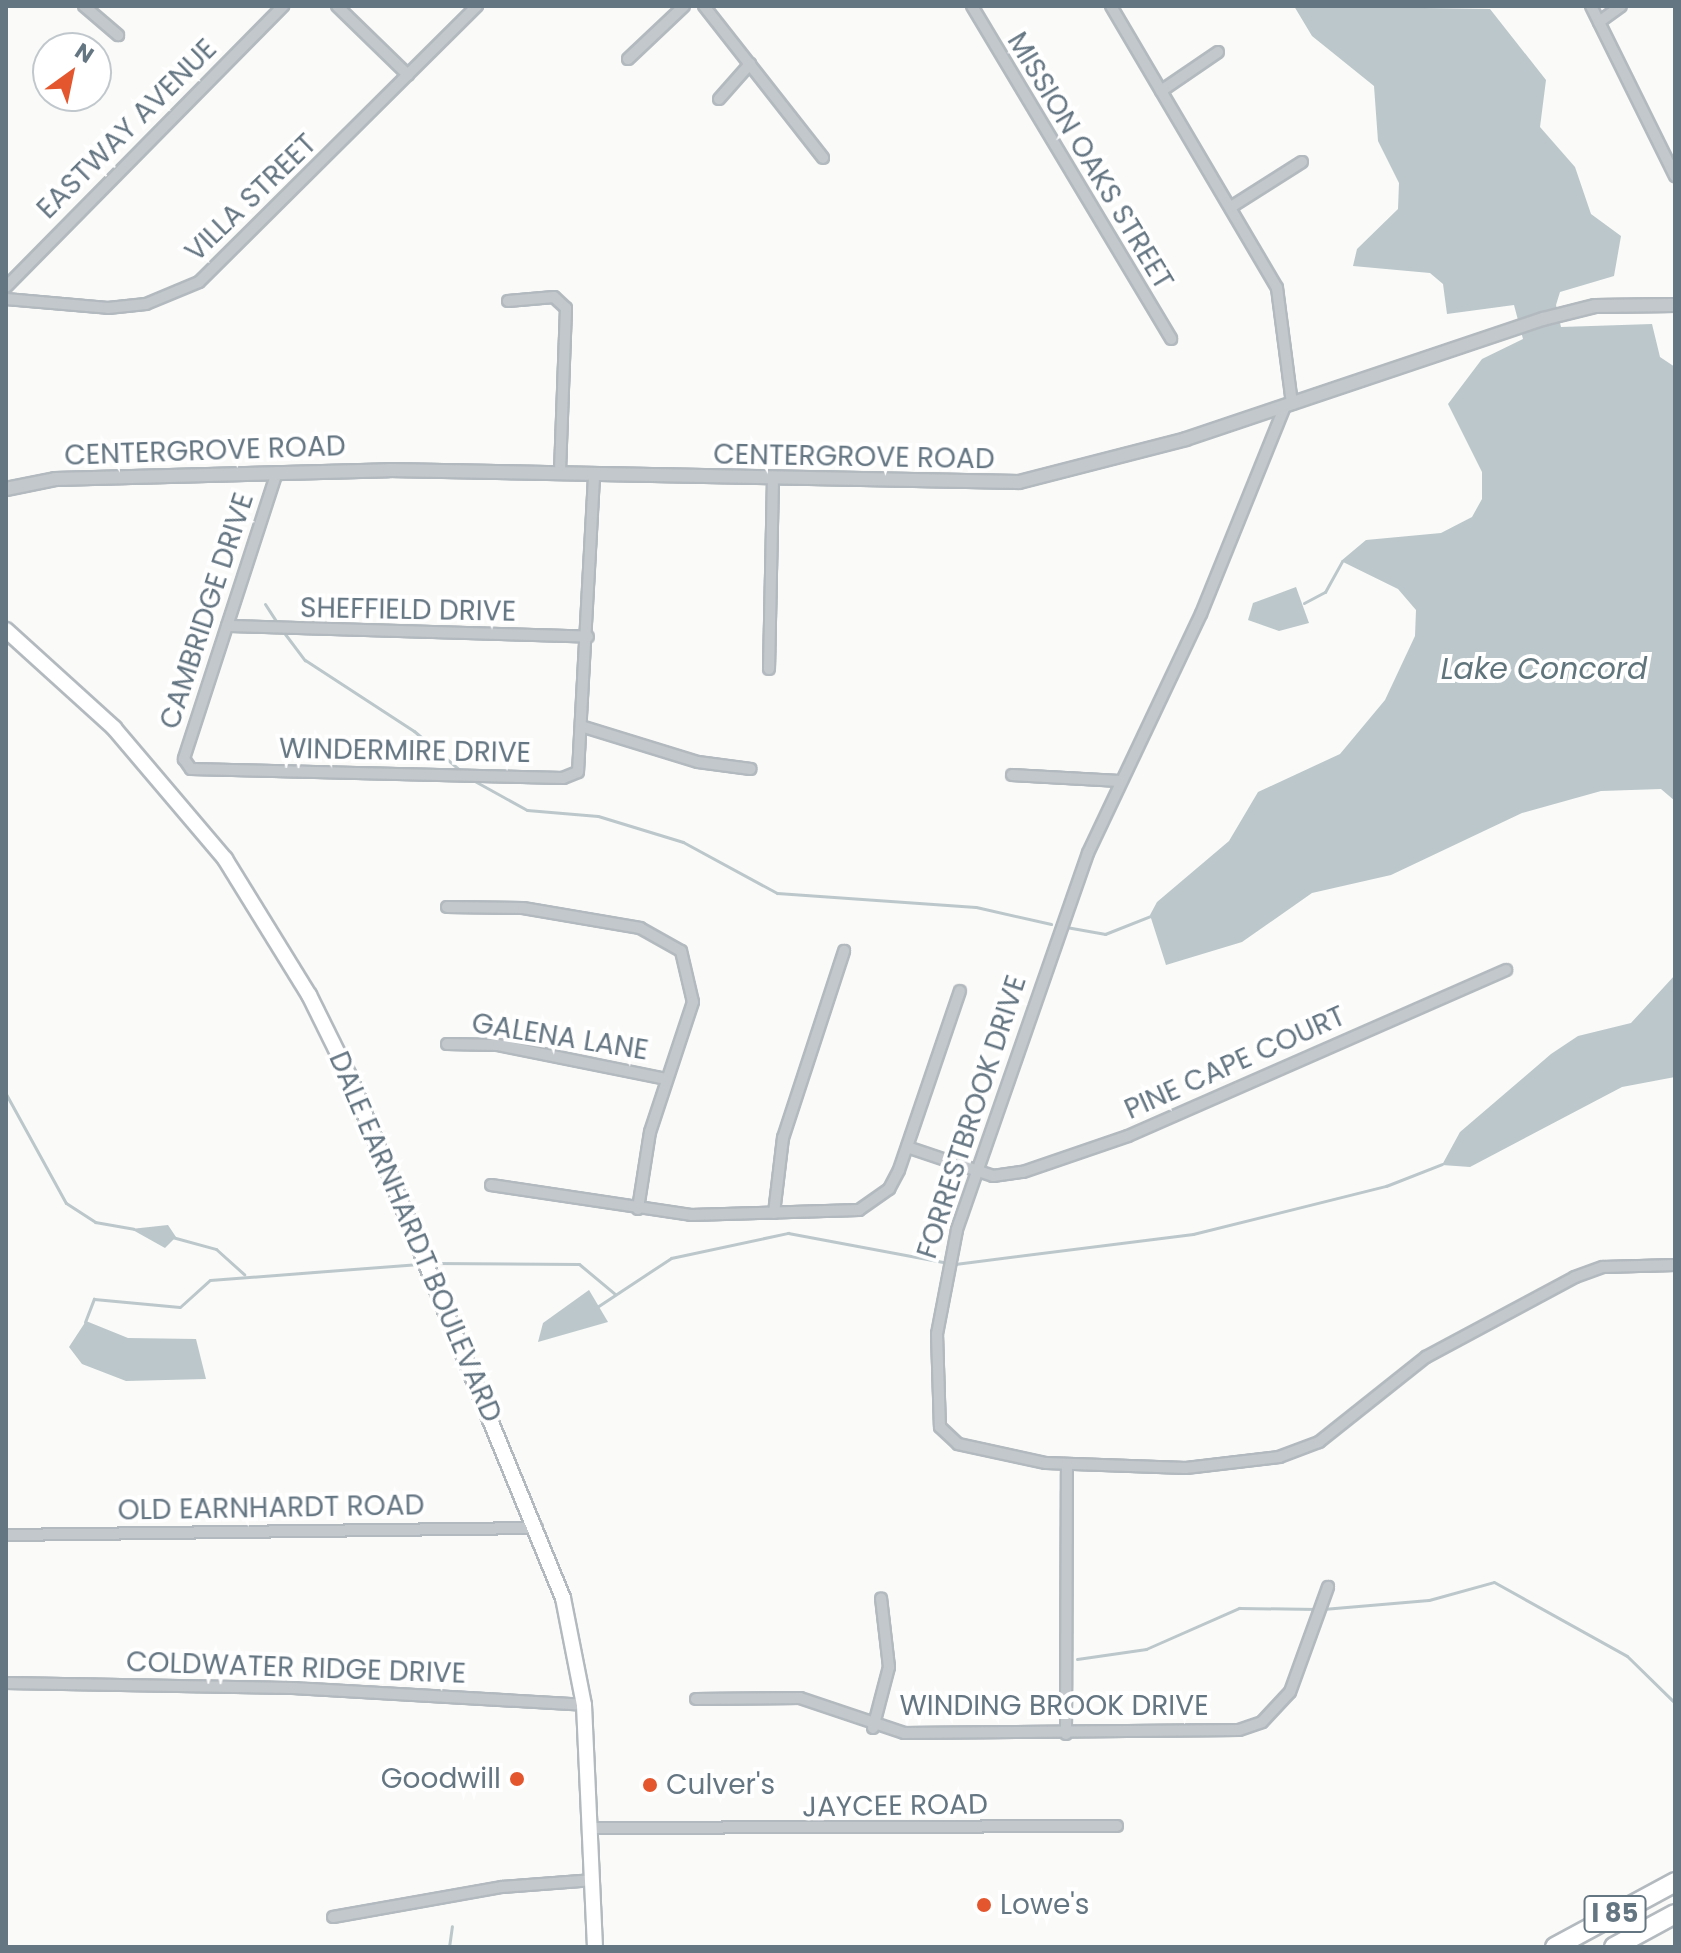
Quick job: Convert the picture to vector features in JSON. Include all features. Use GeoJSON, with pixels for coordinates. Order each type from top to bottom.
{"type":"FeatureCollection","features":[{"type":"Feature","properties":{"kind":"highway","name":"I 85"},"geometry":{"type":"LineString","coordinates":[[1555,1947],[1675,1882]]}},
{"type":"Feature","properties":{"kind":"highway","name":"I 85"},"geometry":{"type":"LineString","coordinates":[[1614,1947],[1675,1914]]}},
{"type":"Feature","properties":{"kind":"main road","name":"DALE EARNHARDT BOULEVARD"},"geometry":{"type":"LineString","coordinates":[[6,630],[169,788],[269,927],[349,1076],[537,1528],[563,1598],[584,1705],[594,1828],[595,1947]]}},
{"type":"Feature","properties":{"kind":"street"},"geometry":{"type":"LineString","coordinates":[[84,6],[118,35]]}},
{"type":"Feature","properties":{"kind":"street","name":"EASTWAY AVENUE"},"geometry":{"type":"LineString","coordinates":[[6,287],[283,6]]}},
{"type":"Feature","properties":{"kind":"street"},"geometry":{"type":"LineString","coordinates":[[337,6],[408,75]]}},
{"type":"Feature","properties":{"kind":"street","name":"VILLA STREET"},"geometry":{"type":"LineString","coordinates":[[6,299],[108,308],[188,289],[239,248],[477,6]]}},
{"type":"Feature","properties":{"kind":"street"},"geometry":{"type":"LineString","coordinates":[[628,59],[684,6]]}},
{"type":"Feature","properties":{"kind":"street"},"geometry":{"type":"LineString","coordinates":[[704,6],[823,158]]}},
{"type":"Feature","properties":{"kind":"street","name":"MISSION OAKS STREET"},"geometry":{"type":"LineString","coordinates":[[972,6],[1171,339]]}},
{"type":"Feature","properties":{"kind":"street"},"geometry":{"type":"LineString","coordinates":[[1111,6],[1277,288],[1288,405]]}},
{"type":"Feature","properties":{"kind":"street"},"geometry":{"type":"LineString","coordinates":[[1591,6],[1675,176]]}},
{"type":"Feature","properties":{"kind":"street"},"geometry":{"type":"LineString","coordinates":[[1599,22],[1621,6]]}},
{"type":"Feature","properties":{"kind":"street"},"geometry":{"type":"LineString","coordinates":[[1161,91],[1218,52]]}},
{"type":"Feature","properties":{"kind":"street"},"geometry":{"type":"LineString","coordinates":[[719,99],[750,64]]}},
{"type":"Feature","properties":{"kind":"street"},"geometry":{"type":"LineString","coordinates":[[1231,207],[1302,162]]}},
{"type":"Feature","properties":{"kind":"street"},"geometry":{"type":"LineString","coordinates":[[508,301],[554,297],[566,308],[560,474]]}},
{"type":"Feature","properties":{"kind":"street","name":"CENTERGROVE ROAD"},"geometry":{"type":"LineString","coordinates":[[6,489],[55,479],[277,472],[1019,482],[1094,467],[1288,405],[1451,347],[1595,306],[1675,305]]}},
{"type":"Feature","properties":{"kind":"street","name":"FORRESTBROOK DRIVE"},"geometry":{"type":"LineString","coordinates":[[1288,405],[1201,614],[1119,781],[977,1172],[942,1285],[937,1420],[958,1444],[1067,1464],[1186,1468],[1294,1454],[1426,1357],[1575,1277],[1603,1267],[1675,1265]]}},
{"type":"Feature","properties":{"kind":"street","name":"CAMBRIDGE DRIVE"},"geometry":{"type":"LineString","coordinates":[[186,765],[277,472]]}},
{"type":"Feature","properties":{"kind":"street","name":"WINDERMIRE DRIVE"},"geometry":{"type":"LineString","coordinates":[[186,765],[563,778],[583,762],[594,476]]}},
{"type":"Feature","properties":{"kind":"street"},"geometry":{"type":"LineString","coordinates":[[769,669],[773,480]]}},
{"type":"Feature","properties":{"kind":"street","name":"SHEFFIELD DRIVE"},"geometry":{"type":"LineString","coordinates":[[227,626],[588,637]]}},
{"type":"Feature","properties":{"kind":"street"},"geometry":{"type":"LineString","coordinates":[[584,727],[698,762],[751,769]]}},
{"type":"Feature","properties":{"kind":"street"},"geometry":{"type":"LineString","coordinates":[[1012,775],[1119,781]]}},
{"type":"Feature","properties":{"kind":"street"},"geometry":{"type":"LineString","coordinates":[[447,907],[523,908],[659,933],[681,951],[693,978],[693,1002],[666,1079],[638,1209]]}},
{"type":"Feature","properties":{"kind":"street"},"geometry":{"type":"LineString","coordinates":[[774,1213],[783,1138],[844,951]]}},
{"type":"Feature","properties":{"kind":"street","name":"PINE CAPE COURT"},"geometry":{"type":"LineString","coordinates":[[907,1147],[977,1172],[1006,1176],[1091,1151],[1506,970]]}},
{"type":"Feature","properties":{"kind":"street"},"geometry":{"type":"LineString","coordinates":[[491,1185],[638,1209],[831,1214],[875,1202],[907,1147],[960,991]]}},
{"type":"Feature","properties":{"kind":"street","name":"GALENA LANE"},"geometry":{"type":"LineString","coordinates":[[447,1044],[498,1045],[666,1079]]}},
{"type":"Feature","properties":{"kind":"street"},"geometry":{"type":"LineString","coordinates":[[1066,1734],[1067,1464]]}},
{"type":"Feature","properties":{"kind":"street","name":"OLD EARNHARDT ROAD"},"geometry":{"type":"LineString","coordinates":[[6,1535],[537,1528]]}},
{"type":"Feature","properties":{"kind":"street","name":"WINDING BROOK DRIVE"},"geometry":{"type":"LineString","coordinates":[[696,1699],[800,1698],[873,1728],[1066,1734],[1197,1733],[1262,1722],[1290,1692],[1328,1587]]}},
{"type":"Feature","properties":{"kind":"street"},"geometry":{"type":"LineString","coordinates":[[873,1728],[889,1667],[881,1598]]}},
{"type":"Feature","properties":{"kind":"street","name":"COLDWATER RIDGE DRIVE"},"geometry":{"type":"LineString","coordinates":[[6,1683],[293,1688],[584,1705]]}},
{"type":"Feature","properties":{"kind":"street","name":"JAYCEE ROAD"},"geometry":{"type":"LineString","coordinates":[[594,1828],[1117,1826]]}},
{"type":"Feature","properties":{"kind":"street"},"geometry":{"type":"LineString","coordinates":[[333,1917],[502,1887],[594,1880]]}},
{"type":"Feature","properties":{"kind":"water","name":"Lake Concord"},"geometry":{"type":"Polygon","coordinates":[[[1294,6],[1490,9],[1546,80],[1540,127],[1575,167],[1591,214],[1621,236],[1614,276],[1560,292],[1556,305],[1561,327],[1652,324],[1660,357],[1675,367],[1675,801],[1661,789],[1601,791],[1522,813],[1391,875],[1312,893],[1242,942],[1166,965],[1150,915],[1157,902],[1229,841],[1258,792],[1340,754],[1385,700],[1415,636],[1416,610],[1398,589],[1341,561],[1366,540],[1441,533],[1472,517],[1482,499],[1482,472],[1448,404],[1482,359],[1523,339],[1514,305],[1447,314],[1443,284],[1430,273],[1353,266],[1357,249],[1398,209],[1399,183],[1378,141],[1374,86],[1312,36],[1294,6]]]}},
{"type":"Feature","properties":{"kind":"water"},"geometry":{"type":"Polygon","coordinates":[[[1296,587],[1309,623],[1279,631],[1248,620],[1253,603],[1296,587]]]}},
{"type":"Feature","properties":{"kind":"water"},"geometry":{"type":"Polygon","coordinates":[[[1675,975],[1675,1077],[1622,1087],[1470,1167],[1442,1165],[1460,1132],[1551,1054],[1578,1036],[1631,1023],[1675,975]]]}},
{"type":"Feature","properties":{"kind":"water"},"geometry":{"type":"Polygon","coordinates":[[[168,1225],[176,1237],[165,1248],[131,1229],[168,1225]]]}},
{"type":"Feature","properties":{"kind":"water"},"geometry":{"type":"Polygon","coordinates":[[[589,1290],[608,1322],[538,1342],[543,1323],[589,1290]]]}},
{"type":"Feature","properties":{"kind":"water"},"geometry":{"type":"Polygon","coordinates":[[[86,1321],[128,1338],[196,1339],[206,1379],[126,1381],[82,1364],[69,1347],[86,1321]]]}},
{"type":"Feature","properties":{"kind":"waterway"},"geometry":{"type":"LineString","coordinates":[[1304,603],[1325,592],[1342,561]]}},
{"type":"Feature","properties":{"kind":"waterway"},"geometry":{"type":"LineString","coordinates":[[265,604],[278,624]]}},
{"type":"Feature","properties":{"kind":"waterway"},"geometry":{"type":"LineString","coordinates":[[282,630],[305,660],[414,731],[462,772]]}},
{"type":"Feature","properties":{"kind":"waterway"},"geometry":{"type":"LineString","coordinates":[[471,779],[527,810],[598,816],[683,842],[777,893],[976,907],[1051,924]]}},
{"type":"Feature","properties":{"kind":"waterway"},"geometry":{"type":"LineString","coordinates":[[1066,927],[1105,934],[1153,915]]}},
{"type":"Feature","properties":{"kind":"waterway"},"geometry":{"type":"LineString","coordinates":[[6,1094],[66,1203],[95,1222],[133,1229]]}},
{"type":"Feature","properties":{"kind":"waterway"},"geometry":{"type":"LineString","coordinates":[[955,1264],[1193,1234],[1386,1186],[1442,1164]]}},
{"type":"Feature","properties":{"kind":"waterway"},"geometry":{"type":"LineString","coordinates":[[597,1307],[671,1258],[788,1233],[948,1263]]}},
{"type":"Feature","properties":{"kind":"waterway"},"geometry":{"type":"LineString","coordinates":[[172,1237],[216,1249],[244,1274]]}},
{"type":"Feature","properties":{"kind":"waterway"},"geometry":{"type":"LineString","coordinates":[[431,1263],[579,1264],[615,1294]]}},
{"type":"Feature","properties":{"kind":"waterway"},"geometry":{"type":"LineString","coordinates":[[85,1322],[94,1299],[180,1307],[210,1280],[419,1264]]}},
{"type":"Feature","properties":{"kind":"waterway"},"geometry":{"type":"LineString","coordinates":[[1323,1609],[1429,1600],[1494,1582],[1627,1656],[1675,1703]]}},
{"type":"Feature","properties":{"kind":"waterway"},"geometry":{"type":"LineString","coordinates":[[1077,1659],[1146,1649],[1239,1608],[1316,1609]]}},
{"type":"Feature","properties":{"kind":"waterway"},"geometry":{"type":"LineString","coordinates":[[449,1947],[452,1926]]}},
{"type":"Feature","properties":{"kind":"place","name":"Goodwill"},"geometry":{"type":"Point","coordinates":[517,1779]}},
{"type":"Feature","properties":{"kind":"place","name":"Culver's"},"geometry":{"type":"Point","coordinates":[650,1785]}},
{"type":"Feature","properties":{"kind":"place","name":"Lowe's"},"geometry":{"type":"Point","coordinates":[984,1905]}}]}
